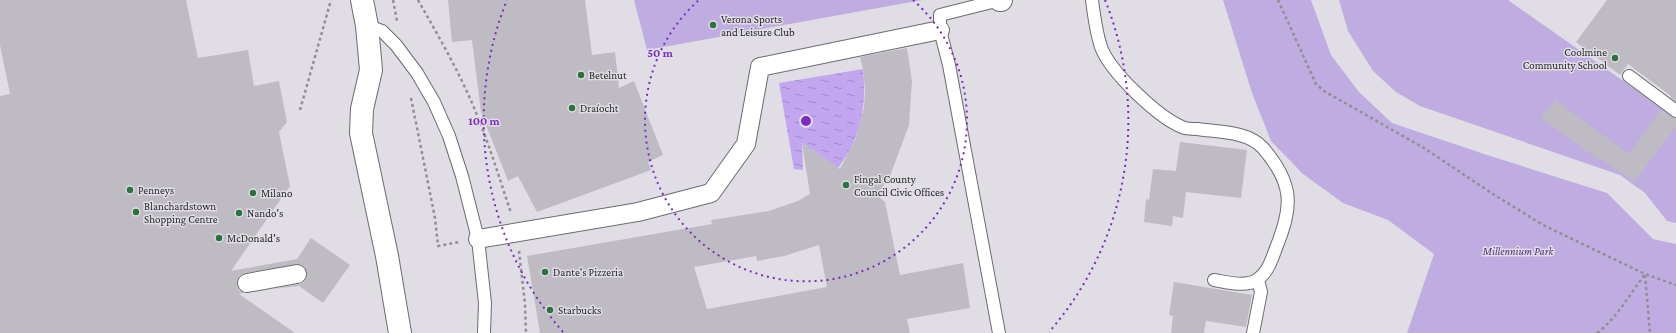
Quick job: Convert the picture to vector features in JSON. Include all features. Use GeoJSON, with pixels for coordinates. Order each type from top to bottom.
{"type":"FeatureCollection","features":[{"type":"Feature","properties":{"kind":"street"},"geometry":{"type":"LineString","coordinates":[[362,0],[367,26],[371,70],[362,109],[361,133],[387,256],[400,333]]}},
{"type":"Feature","properties":{"kind":"street"},"geometry":{"type":"LineString","coordinates":[[478,239],[638,212],[711,193],[746,144],[760,68],[940,30]]}},
{"type":"Feature","properties":{"kind":"street"},"geometry":{"type":"LineString","coordinates":[[248,283],[296,274]]}},
{"type":"Feature","properties":{"kind":"lane"},"geometry":{"type":"LineString","coordinates":[[999,333],[949,65],[940,30],[940,15],[1000,0]]}},
{"type":"Feature","properties":{"kind":"lane"},"geometry":{"type":"LineString","coordinates":[[1092,0],[1095,26],[1102,49],[1119,76],[1156,111],[1182,127],[1244,136],[1261,146],[1274,162],[1284,182],[1288,199],[1287,215],[1268,267],[1258,280],[1246,284],[1214,280]]}},
{"type":"Feature","properties":{"kind":"lane"},"geometry":{"type":"LineString","coordinates":[[367,26],[382,31],[402,53],[417,73],[434,102],[449,136],[462,176],[478,239],[485,303],[484,333]]}},
{"type":"Feature","properties":{"kind":"lane"},"geometry":{"type":"LineString","coordinates":[[1628,76],[1676,111]]}},
{"type":"Feature","properties":{"kind":"lane"},"geometry":{"type":"LineString","coordinates":[[1253,333],[1261,292],[1258,280]]}},
{"type":"Feature","properties":{"kind":"path"},"geometry":{"type":"LineString","coordinates":[[300,110],[331,0]]}},
{"type":"Feature","properties":{"kind":"path"},"geometry":{"type":"LineString","coordinates":[[393,0],[402,53]]}},
{"type":"Feature","properties":{"kind":"path"},"geometry":{"type":"LineString","coordinates":[[418,0],[442,43],[476,113],[494,160],[516,232],[525,304],[526,333]]}},
{"type":"Feature","properties":{"kind":"path"},"geometry":{"type":"LineString","coordinates":[[1278,0],[1316,84],[1324,91],[1424,148],[1493,194],[1542,224],[1645,274],[1676,286]]}},
{"type":"Feature","properties":{"kind":"path"},"geometry":{"type":"LineString","coordinates":[[410,91],[435,218],[438,246]]}},
{"type":"Feature","properties":{"kind":"path"},"geometry":{"type":"LineString","coordinates":[[1596,333],[1604,328],[1645,274]]}},
{"type":"Feature","properties":{"kind":"path"},"geometry":{"type":"LineString","coordinates":[[1645,274],[1650,333]]}},
{"type":"Feature","properties":{"kind":"green space","name":"Verona Sports and Leisure Club"},"geometry":{"type":"Polygon","coordinates":[[[634,0],[922,0],[647,50],[634,0]]]}},
{"type":"Feature","properties":{"kind":"green space","name":"Millennium Park"},"geometry":{"type":"Polygon","coordinates":[[[1223,0],[1311,0],[1331,55],[1359,92],[1392,123],[1607,193],[1653,239],[1676,244],[1676,333],[1407,333],[1434,254],[1388,220],[1343,203],[1303,174],[1271,141],[1252,93],[1223,0]]]}},
{"type":"Feature","properties":{"kind":"green space","name":"Coolmine Community School"},"geometry":{"type":"Polygon","coordinates":[[[1339,0],[1508,0],[1676,118],[1676,223],[1667,221],[1645,193],[1620,175],[1420,106],[1396,92],[1373,71],[1348,31],[1339,0]]]}},
{"type":"Feature","properties":{"kind":"water"},"geometry":{"type":"Polygon","coordinates":[[[863,69],[864,96],[861,122],[846,157],[838,168],[802,143],[803,170],[794,169],[779,83],[863,69]]]}},
{"type":"Feature","properties":{"kind":"building","name":"Blanchardstown Shopping Centre"},"geometry":{"type":"Polygon","coordinates":[[[0,0],[186,0],[198,58],[248,50],[254,86],[279,81],[287,122],[279,132],[290,186],[231,271],[297,259],[311,238],[350,265],[323,303],[299,286],[273,289],[304,282],[307,277],[307,272],[305,267],[300,264],[240,275],[237,280],[237,285],[239,290],[244,293],[239,294],[295,333],[0,333],[0,96],[10,94],[0,45],[0,0]]]}},
{"type":"Feature","properties":{"kind":"building"},"geometry":{"type":"Polygon","coordinates":[[[448,0],[585,0],[592,55],[615,52],[619,88],[634,81],[663,155],[648,162],[651,170],[537,212],[518,176],[508,181],[481,112],[472,40],[452,42],[448,0]]]}},
{"type":"Feature","properties":{"kind":"building","name":"Coolmine Community School"},"geometry":{"type":"Polygon","coordinates":[[[1607,0],[1676,0],[1676,102],[1670,97],[1671,96],[1628,64],[1620,75],[1576,42],[1607,0]]]}},
{"type":"Feature","properties":{"kind":"building"},"geometry":{"type":"Polygon","coordinates":[[[907,48],[912,81],[909,125],[890,176],[877,195],[885,202],[900,275],[963,263],[970,308],[907,319],[910,333],[540,333],[527,256],[712,224],[711,220],[769,211],[798,201],[810,194],[802,143],[840,169],[856,138],[864,108],[865,90],[860,57],[907,48]],[[819,245],[784,256],[757,261],[756,256],[694,267],[707,309],[827,287],[819,245]]]}},
{"type":"Feature","properties":{"kind":"building"},"geometry":{"type":"Polygon","coordinates":[[[1555,100],[1629,154],[1661,110],[1676,118],[1676,126],[1634,182],[1600,158],[1599,160],[1541,118],[1555,100]]]}},
{"type":"Feature","properties":{"kind":"building"},"geometry":{"type":"Polygon","coordinates":[[[1180,142],[1247,150],[1241,198],[1186,192],[1183,218],[1173,216],[1172,226],[1144,222],[1146,199],[1149,200],[1153,169],[1176,171],[1180,142]]]}},
{"type":"Feature","properties":{"kind":"building"},"geometry":{"type":"Polygon","coordinates":[[[1174,282],[1252,295],[1246,327],[1206,321],[1204,333],[1171,333],[1173,316],[1169,315],[1174,282]]]}},
{"type":"Feature","properties":{"kind":"place","name":"Verona Sports and Leisure Club"},"geometry":{"type":"Point","coordinates":[713,25]}},
{"type":"Feature","properties":{"kind":"place","name":"Coolmine Community School"},"geometry":{"type":"Point","coordinates":[1615,58]}},
{"type":"Feature","properties":{"kind":"place","name":"Betelnut"},"geometry":{"type":"Point","coordinates":[581,75]}},
{"type":"Feature","properties":{"kind":"place","name":"Draíocht"},"geometry":{"type":"Point","coordinates":[572,108]}},
{"type":"Feature","properties":{"kind":"place","name":"Fingal County Council Civic Offices"},"geometry":{"type":"Point","coordinates":[846,185]}},
{"type":"Feature","properties":{"kind":"place","name":"Penneys"},"geometry":{"type":"Point","coordinates":[130,190]}},
{"type":"Feature","properties":{"kind":"place","name":"Milano"},"geometry":{"type":"Point","coordinates":[253,193]}},
{"type":"Feature","properties":{"kind":"place","name":"Blanchardstown Shopping Centre"},"geometry":{"type":"Point","coordinates":[136,212]}},
{"type":"Feature","properties":{"kind":"place","name":"Nando's"},"geometry":{"type":"Point","coordinates":[239,213]}},
{"type":"Feature","properties":{"kind":"place","name":"McDonald's"},"geometry":{"type":"Point","coordinates":[219,238]}},
{"type":"Feature","properties":{"kind":"place","name":"Dante's Pizzeria"},"geometry":{"type":"Point","coordinates":[545,272]}},
{"type":"Feature","properties":{"kind":"place","name":"Starbucks"},"geometry":{"type":"Point","coordinates":[550,310]}}]}
